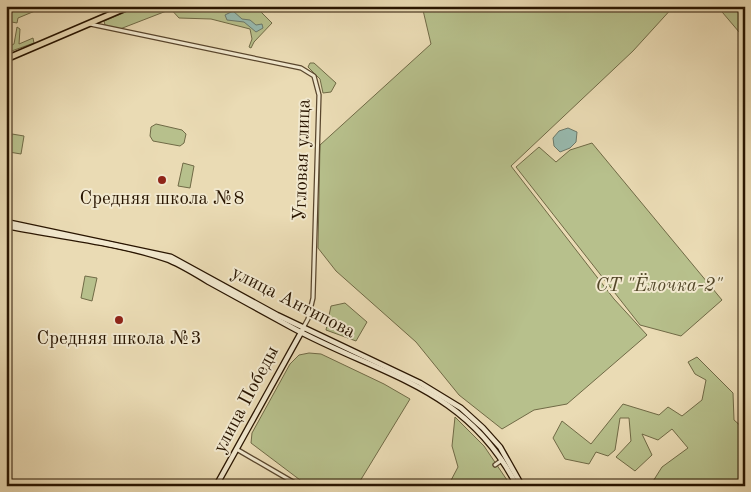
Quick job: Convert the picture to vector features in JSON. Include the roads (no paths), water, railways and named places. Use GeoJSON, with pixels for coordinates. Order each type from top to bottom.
{"type":"FeatureCollection","features":[{"type":"Feature","properties":{"kind":"main road"},"geometry":{"type":"LineString","coordinates":[[6,58],[130,6]]}},
{"type":"Feature","properties":{"kind":"main road","name":"улица Антипова"},"geometry":{"type":"LineString","coordinates":[[6,222],[169,256],[302,330],[406,376],[461,408],[500,448],[522,486]]}},
{"type":"Feature","properties":{"kind":"main road","name":"улица Антипова"},"geometry":{"type":"LineString","coordinates":[[6,226],[128,250],[170,261],[302,330],[392,373],[442,400],[478,429],[503,460],[518,486]]}},
{"type":"Feature","properties":{"kind":"main road","name":"улица Победы"},"geometry":{"type":"LineString","coordinates":[[216,486],[238,450],[302,330]]}},
{"type":"Feature","properties":{"kind":"street","name":"Угловая улица"},"geometry":{"type":"LineString","coordinates":[[87,24],[298,67],[308,70],[314,76],[319,95],[313,298],[308,319],[302,330]]}},
{"type":"Feature","properties":{"kind":"street"},"geometry":{"type":"LineString","coordinates":[[238,450],[300,486]]}},
{"type":"Feature","properties":{"kind":"street"},"geometry":{"type":"LineString","coordinates":[[495,465],[503,460]]}},
{"type":"Feature","properties":{"kind":"water"},"geometry":{"type":"Polygon","coordinates":[[[233,11],[242,19],[250,20],[256,25],[262,24],[263,28],[256,32],[244,22],[227,20],[225,15],[233,11]]]}},
{"type":"Feature","properties":{"kind":"water"},"geometry":{"type":"Polygon","coordinates":[[[568,128],[577,132],[576,142],[570,148],[560,152],[554,146],[553,138],[559,131],[568,128]]]}},
{"type":"Feature","properties":{"kind":"place","name":"Средняя школа №8"},"geometry":{"type":"Point","coordinates":[162,180]}},
{"type":"Feature","properties":{"kind":"place","name":"Средняя школа №3"},"geometry":{"type":"Point","coordinates":[119,320]}},
{"type":"Feature","properties":{"kind":"park label","name":"СТ \"Ёлочка-2\""},"geometry":{"type":"Point","coordinates":[659,286]}}]}
